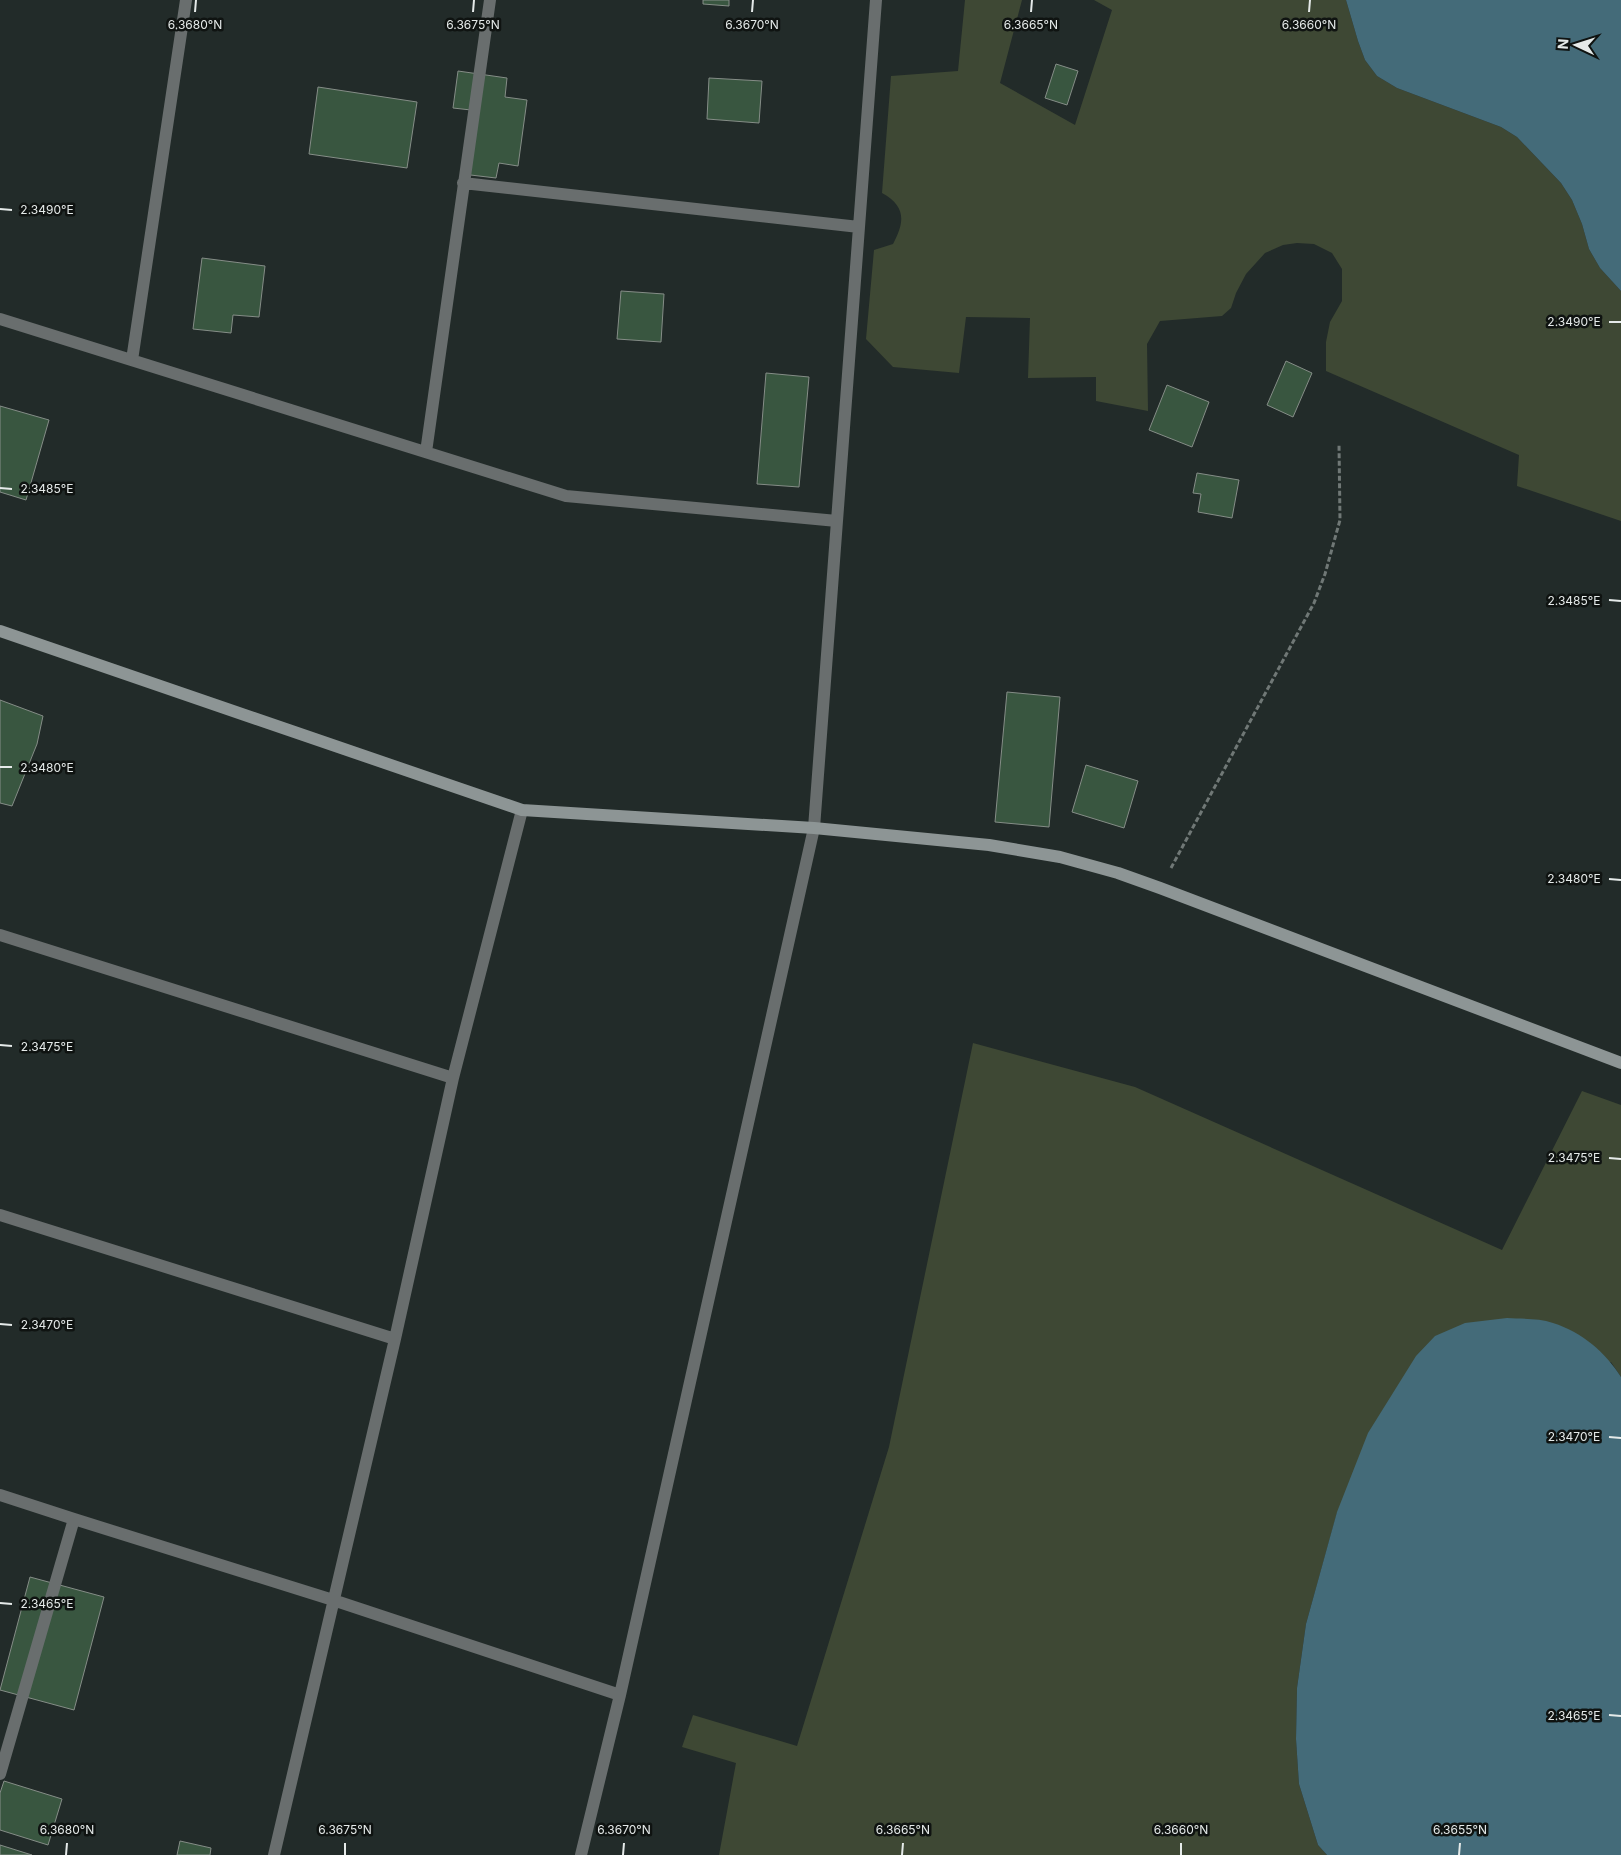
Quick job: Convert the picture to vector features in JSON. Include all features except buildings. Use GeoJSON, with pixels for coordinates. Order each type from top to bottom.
{"type":"FeatureCollection","features":[{"type":"Feature","properties":{"kind":"street"},"geometry":{"type":"LineString","coordinates":[[132,360],[186,0]]}},
{"type":"Feature","properties":{"kind":"street"},"geometry":{"type":"LineString","coordinates":[[426,452],[490,0]]}},
{"type":"Feature","properties":{"kind":"street"},"geometry":{"type":"LineString","coordinates":[[581,1855],[620,1695],[814,828],[876,0]]}},
{"type":"Feature","properties":{"kind":"street"},"geometry":{"type":"LineString","coordinates":[[463,183],[859,227]]}},
{"type":"Feature","properties":{"kind":"street"},"geometry":{"type":"LineString","coordinates":[[0,319],[566,496],[838,521]]}},
{"type":"Feature","properties":{"kind":"street"},"geometry":{"type":"LineString","coordinates":[[0,631],[522,810],[814,828],[989,845],[1060,857],[1118,873],[1160,888],[1621,1063]]}},
{"type":"Feature","properties":{"kind":"street"},"geometry":{"type":"LineString","coordinates":[[274,1855],[395,1339],[453,1078],[522,810]]}},
{"type":"Feature","properties":{"kind":"street"},"geometry":{"type":"LineString","coordinates":[[0,935],[453,1078]]}},
{"type":"Feature","properties":{"kind":"street"},"geometry":{"type":"LineString","coordinates":[[0,1215],[395,1339]]}},
{"type":"Feature","properties":{"kind":"street"},"geometry":{"type":"LineString","coordinates":[[0,1495],[74,1520],[334,1600],[620,1695]]}},
{"type":"Feature","properties":{"kind":"street"},"geometry":{"type":"LineString","coordinates":[[0,1774],[74,1520]]}},
{"type":"Feature","properties":{"kind":"path"},"geometry":{"type":"LineString","coordinates":[[1160,888],[1314,602],[1325,574],[1340,520],[1340,444]]}},
{"type":"Feature","properties":{"kind":"green space"},"geometry":{"type":"Polygon","coordinates":[[[965,0],[1022,0],[1000,83],[1075,125],[1112,10],[1094,0],[1346,0],[1365,60],[1377,76],[1397,88],[1501,127],[1517,137],[1561,183],[1572,200],[1582,224],[1589,249],[1600,268],[1621,291],[1621,521],[1517,486],[1519,455],[1326,371],[1326,342],[1330,322],[1342,301],[1342,269],[1332,253],[1314,244],[1297,243],[1283,245],[1265,253],[1246,274],[1231,308],[1222,316],[1160,321],[1147,344],[1148,411],[1096,401],[1096,377],[1028,378],[1030,318],[966,317],[959,373],[893,367],[866,339],[874,250],[893,244],[901,222],[901,215],[896,203],[882,193],[891,76],[958,71],[965,0]]]}},
{"type":"Feature","properties":{"kind":"green space"},"geometry":{"type":"Polygon","coordinates":[[[973,1043],[1135,1087],[1502,1250],[1582,1091],[1621,1105],[1621,1377],[1611,1362],[1337,1513],[1306,1624],[1297,1688],[1296,1739],[1299,1784],[1318,1845],[1327,1855],[719,1855],[736,1763],[682,1747],[693,1715],[797,1746],[889,1447],[973,1043]]]}},
{"type":"Feature","properties":{"kind":"water"},"geometry":{"type":"Polygon","coordinates":[[[1346,0],[1621,0],[1621,291],[1600,268],[1589,249],[1582,224],[1572,200],[1561,183],[1517,137],[1501,127],[1397,88],[1377,76],[1365,60],[1346,0]]]}},
{"type":"Feature","properties":{"kind":"water"},"geometry":{"type":"Polygon","coordinates":[[[1507,1318],[1548,1321],[1574,1332],[1600,1351],[1621,1377],[1621,1855],[1327,1855],[1318,1845],[1299,1784],[1296,1739],[1297,1688],[1306,1624],[1337,1512],[1368,1433],[1416,1356],[1435,1336],[1465,1323],[1507,1318]]]}}]}
